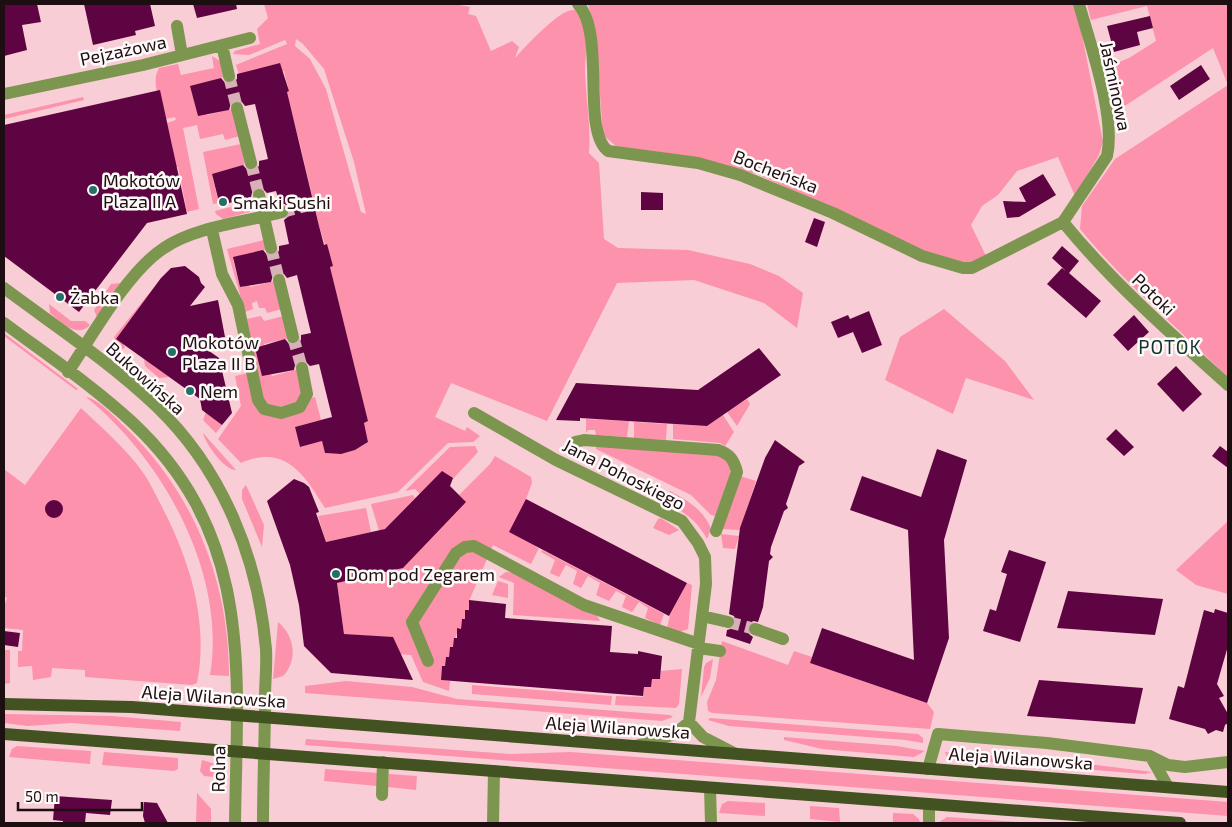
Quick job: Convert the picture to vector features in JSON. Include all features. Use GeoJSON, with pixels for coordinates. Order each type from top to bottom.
{"type":"FeatureCollection","features":[{"type":"Feature","properties":{"kind":"main road","name":"Aleja Wilanowska"},"geometry":{"type":"LineString","coordinates":[[4,704],[132,707],[1228,792]]}},
{"type":"Feature","properties":{"kind":"main road"},"geometry":{"type":"LineString","coordinates":[[4,734],[1180,823]]}},
{"type":"Feature","properties":{"kind":"street","name":"Bocheńska"},"geometry":{"type":"LineString","coordinates":[[578,4],[583,9],[592,38],[597,122],[601,145],[608,151],[698,163],[740,175],[834,213],[922,256],[963,268],[972,268],[986,262],[1063,222]]}},
{"type":"Feature","properties":{"kind":"street","name":"Jaśminowa"},"geometry":{"type":"LineString","coordinates":[[1063,222],[1104,162],[1110,145],[1104,100],[1079,4]]}},
{"type":"Feature","properties":{"kind":"street"},"geometry":{"type":"LineString","coordinates":[[177,26],[182,55]]}},
{"type":"Feature","properties":{"kind":"street","name":"Pejzażowa"},"geometry":{"type":"LineString","coordinates":[[4,94],[250,38]]}},
{"type":"Feature","properties":{"kind":"street"},"geometry":{"type":"LineString","coordinates":[[222,45],[229,76]]}},
{"type":"Feature","properties":{"kind":"street"},"geometry":{"type":"LineString","coordinates":[[237,108],[251,163]]}},
{"type":"Feature","properties":{"kind":"street"},"geometry":{"type":"LineString","coordinates":[[259,195],[272,248]]}},
{"type":"Feature","properties":{"kind":"street"},"geometry":{"type":"LineString","coordinates":[[84,348],[126,288],[150,260],[170,244],[208,231],[282,212]]}},
{"type":"Feature","properties":{"kind":"street","name":"Potoki"},"geometry":{"type":"LineString","coordinates":[[1063,222],[1094,260],[1156,320],[1228,385]]}},
{"type":"Feature","properties":{"kind":"street"},"geometry":{"type":"LineString","coordinates":[[208,231],[222,274],[238,305],[258,400],[264,409],[281,413],[300,407],[307,394],[302,368]]}},
{"type":"Feature","properties":{"kind":"street"},"geometry":{"type":"LineString","coordinates":[[279,280],[293,337]]}},
{"type":"Feature","properties":{"kind":"street","name":"Bukowińska"},"geometry":{"type":"LineString","coordinates":[[4,288],[84,348],[157,407],[188,443],[222,493],[244,544],[258,593],[266,651],[265,718]]}},
{"type":"Feature","properties":{"kind":"street"},"geometry":{"type":"LineString","coordinates":[[4,323],[115,407],[146,436],[171,466],[205,523],[220,563],[229,595],[237,650],[237,716]]}},
{"type":"Feature","properties":{"kind":"street","name":"Bukowińska"},"geometry":{"type":"LineString","coordinates":[[68,372],[84,348]]}},
{"type":"Feature","properties":{"kind":"street","name":"Jana Pohoskiego"},"geometry":{"type":"LineString","coordinates":[[474,413],[556,460],[682,521],[698,544],[704,557],[706,584],[689,722]]}},
{"type":"Feature","properties":{"kind":"street"},"geometry":{"type":"LineString","coordinates":[[575,442],[584,440],[718,450],[727,453],[735,463],[736,472],[716,531]]}},
{"type":"Feature","properties":{"kind":"street"},"geometry":{"type":"LineString","coordinates":[[428,661],[412,622],[456,553],[465,547],[474,546],[584,604],[699,646],[720,651]]}},
{"type":"Feature","properties":{"kind":"street"},"geometry":{"type":"LineString","coordinates":[[702,616],[728,622]]}},
{"type":"Feature","properties":{"kind":"street"},"geometry":{"type":"LineString","coordinates":[[755,629],[783,639]]}},
{"type":"Feature","properties":{"kind":"street","name":"Rolna"},"geometry":{"type":"LineString","coordinates":[[235,823],[237,716]]}},
{"type":"Feature","properties":{"kind":"street"},"geometry":{"type":"LineString","coordinates":[[263,823],[265,718]]}},
{"type":"Feature","properties":{"kind":"street"},"geometry":{"type":"LineString","coordinates":[[636,746],[675,734],[689,722],[704,737],[734,753]]}},
{"type":"Feature","properties":{"kind":"street"},"geometry":{"type":"LineString","coordinates":[[928,768],[938,734],[1047,743],[1150,756],[1168,765],[1185,767],[1228,762]]}},
{"type":"Feature","properties":{"kind":"street"},"geometry":{"type":"LineString","coordinates":[[1150,756],[1168,787]]}},
{"type":"Feature","properties":{"kind":"street"},"geometry":{"type":"LineString","coordinates":[[382,795],[383,762]]}},
{"type":"Feature","properties":{"kind":"street"},"geometry":{"type":"LineString","coordinates":[[493,823],[494,771]]}},
{"type":"Feature","properties":{"kind":"street"},"geometry":{"type":"LineString","coordinates":[[710,788],[711,823]]}},
{"type":"Feature","properties":{"kind":"street"},"geometry":{"type":"LineString","coordinates":[[929,804],[929,823]]}},
{"type":"Feature","properties":{"kind":"shaded area"},"geometry":{"type":"Polygon","coordinates":[[[264,4],[454,4],[470,7],[468,14],[476,16],[491,51],[512,41],[519,47],[515,58],[560,15],[568,11],[576,11],[582,18],[586,29],[585,72],[589,122],[589,153],[599,163],[604,239],[618,248],[688,250],[750,264],[779,276],[803,293],[797,328],[764,303],[694,280],[617,283],[547,421],[451,383],[435,417],[465,431],[467,427],[480,436],[473,442],[448,443],[398,492],[325,508],[301,474],[282,460],[270,457],[257,458],[241,463],[218,439],[241,406],[235,376],[248,373],[259,411],[307,407],[311,398],[315,397],[321,420],[295,427],[300,447],[322,441],[325,453],[337,454],[348,452],[368,442],[364,423],[368,421],[330,267],[332,266],[319,226],[286,92],[289,91],[284,71],[239,74],[236,65],[287,44],[285,40],[249,55],[233,54],[235,51],[260,44],[257,29],[268,18],[264,4]],[[296,39],[295,46],[310,59],[326,89],[361,212],[366,214],[354,162],[324,69],[303,44],[296,39]]]}},
{"type":"Feature","properties":{"kind":"shaded area"},"geometry":{"type":"Polygon","coordinates":[[[588,4],[1076,4],[1103,142],[1099,155],[1075,196],[1058,157],[1017,171],[998,195],[982,206],[971,225],[986,256],[969,264],[934,257],[757,174],[616,146],[603,135],[595,28],[588,4]]]}},
{"type":"Feature","properties":{"kind":"shaded area"},"geometry":{"type":"Polygon","coordinates":[[[1087,4],[1228,4],[1228,85],[1213,48],[1111,115],[1102,69],[1129,58],[1156,41],[1147,6],[1091,20],[1087,4]]]}},
{"type":"Feature","properties":{"kind":"shaded area"},"geometry":{"type":"Polygon","coordinates":[[[212,56],[220,61],[223,77],[191,88],[198,115],[207,113],[207,115],[232,109],[240,136],[225,140],[223,134],[200,139],[197,125],[183,128],[199,209],[187,212],[178,167],[173,168],[173,149],[167,123],[176,120],[175,117],[166,119],[157,93],[156,80],[159,68],[178,64],[181,75],[214,68],[212,56]]]}},
{"type":"Feature","properties":{"kind":"shaded area"},"geometry":{"type":"Polygon","coordinates":[[[1228,85],[1228,378],[1115,268],[1080,229],[1082,206],[1115,159],[1228,85]]]}},
{"type":"Feature","properties":{"kind":"shaded area"},"geometry":{"type":"Polygon","coordinates":[[[83,97],[84,100],[4,119],[4,115],[83,97]]]}},
{"type":"Feature","properties":{"kind":"shaded area"},"geometry":{"type":"Polygon","coordinates":[[[241,144],[245,160],[244,165],[212,175],[219,203],[213,204],[203,152],[241,144]]]}},
{"type":"Feature","properties":{"kind":"shaded area"},"geometry":{"type":"Polygon","coordinates":[[[255,201],[253,211],[223,219],[215,211],[255,201]]]}},
{"type":"Feature","properties":{"kind":"shaded area"},"geometry":{"type":"Polygon","coordinates":[[[264,240],[267,249],[233,260],[240,287],[249,285],[250,287],[275,281],[282,309],[267,313],[265,308],[259,308],[257,301],[252,303],[253,309],[245,312],[227,249],[264,240]]]}},
{"type":"Feature","properties":{"kind":"shaded area"},"geometry":{"type":"Polygon","coordinates":[[[163,276],[124,345],[125,348],[122,349],[115,343],[114,337],[163,276]]]}},
{"type":"Feature","properties":{"kind":"shaded area"},"geometry":{"type":"Polygon","coordinates":[[[120,283],[97,317],[94,310],[111,284],[120,283]]]}},
{"type":"Feature","properties":{"kind":"shaded area"},"geometry":{"type":"Polygon","coordinates":[[[49,304],[71,321],[85,321],[90,325],[80,330],[69,328],[50,313],[49,304]]]}},
{"type":"Feature","properties":{"kind":"shaded area"},"geometry":{"type":"Polygon","coordinates":[[[944,309],[1005,361],[1034,400],[966,378],[953,414],[885,380],[900,337],[944,309]]]}},
{"type":"Feature","properties":{"kind":"shaded area"},"geometry":{"type":"Polygon","coordinates":[[[261,316],[264,321],[284,316],[290,338],[255,348],[272,376],[299,369],[304,388],[300,401],[276,408],[264,403],[247,319],[261,316]]]}},
{"type":"Feature","properties":{"kind":"shaded area"},"geometry":{"type":"Polygon","coordinates":[[[4,333],[78,389],[76,390],[4,336],[4,333]]]}},
{"type":"Feature","properties":{"kind":"shaded area"},"geometry":{"type":"Polygon","coordinates":[[[144,359],[169,377],[159,378],[145,366],[144,359]]]}},
{"type":"Feature","properties":{"kind":"shaded area"},"geometry":{"type":"Polygon","coordinates":[[[86,397],[91,398],[107,409],[149,453],[170,480],[188,510],[203,541],[214,573],[222,606],[229,676],[210,675],[213,637],[209,598],[199,559],[183,521],[164,486],[140,452],[114,423],[86,397]]]}},
{"type":"Feature","properties":{"kind":"shaded area"},"geometry":{"type":"Polygon","coordinates":[[[747,399],[750,404],[737,426],[727,412],[747,399]]]}},
{"type":"Feature","properties":{"kind":"shaded area"},"geometry":{"type":"Polygon","coordinates":[[[81,408],[122,447],[144,474],[162,507],[181,549],[189,570],[199,615],[201,637],[197,683],[192,685],[85,677],[85,670],[52,668],[51,677],[33,680],[32,666],[18,667],[18,651],[22,651],[23,630],[4,628],[4,606],[7,598],[4,596],[4,469],[25,485],[81,408]]]}},
{"type":"Feature","properties":{"kind":"shaded area"},"geometry":{"type":"Polygon","coordinates":[[[206,412],[222,425],[216,433],[203,420],[206,412]]]}},
{"type":"Feature","properties":{"kind":"shaded area"},"geometry":{"type":"Polygon","coordinates":[[[723,415],[734,432],[725,446],[720,443],[673,439],[673,424],[707,426],[723,415]]]}},
{"type":"Feature","properties":{"kind":"shaded area"},"geometry":{"type":"Polygon","coordinates":[[[586,419],[629,421],[627,437],[596,435],[595,430],[588,430],[586,433],[586,419]]]}},
{"type":"Feature","properties":{"kind":"shaded area"},"geometry":{"type":"Polygon","coordinates":[[[634,422],[667,424],[666,440],[634,438],[634,422]]]}},
{"type":"Feature","properties":{"kind":"shaded area"},"geometry":{"type":"Polygon","coordinates":[[[203,433],[236,470],[226,466],[216,456],[203,433]]]}},
{"type":"Feature","properties":{"kind":"shaded area"},"geometry":{"type":"Polygon","coordinates":[[[475,446],[478,452],[452,480],[442,472],[420,494],[415,489],[405,491],[450,447],[475,446]]]}},
{"type":"Feature","properties":{"kind":"shaded area"},"geometry":{"type":"Polygon","coordinates":[[[596,446],[719,454],[729,464],[731,473],[715,516],[711,515],[691,495],[596,449],[596,446]]]}},
{"type":"Feature","properties":{"kind":"shaded area"},"geometry":{"type":"Polygon","coordinates":[[[495,456],[531,477],[532,483],[526,499],[536,547],[539,548],[531,564],[493,545],[469,601],[469,610],[465,610],[465,619],[462,619],[461,629],[458,629],[453,647],[450,647],[449,657],[446,657],[445,666],[442,666],[441,680],[450,681],[449,691],[423,682],[411,655],[400,654],[393,638],[344,634],[337,583],[398,570],[409,562],[406,559],[464,500],[459,495],[490,464],[495,456]]]}},
{"type":"Feature","properties":{"kind":"shaded area"},"geometry":{"type":"Polygon","coordinates":[[[740,476],[756,481],[740,530],[722,529],[740,476]]]}},
{"type":"Feature","properties":{"kind":"shaded area"},"geometry":{"type":"Polygon","coordinates":[[[246,485],[264,525],[262,547],[242,499],[242,490],[246,485]]]}},
{"type":"Feature","properties":{"kind":"shaded area"},"geometry":{"type":"Polygon","coordinates":[[[670,491],[689,502],[704,516],[711,529],[707,539],[699,526],[689,517],[665,502],[670,491]]]}},
{"type":"Feature","properties":{"kind":"shaded area"},"geometry":{"type":"Polygon","coordinates":[[[413,495],[415,498],[385,529],[379,531],[371,504],[413,495]]]}},
{"type":"Feature","properties":{"kind":"shaded area"},"geometry":{"type":"Polygon","coordinates":[[[366,508],[371,532],[326,542],[318,516],[366,508]]]}},
{"type":"Feature","properties":{"kind":"shaded area"},"geometry":{"type":"Polygon","coordinates":[[[661,518],[679,530],[669,535],[653,528],[658,519],[661,518]]]}},
{"type":"Feature","properties":{"kind":"shaded area"},"geometry":{"type":"Polygon","coordinates":[[[1228,521],[1228,594],[1196,585],[1176,570],[1228,521]]]}},
{"type":"Feature","properties":{"kind":"shaded area"},"geometry":{"type":"Polygon","coordinates":[[[721,534],[739,536],[735,549],[723,548],[721,534]]]}},
{"type":"Feature","properties":{"kind":"shaded area"},"geometry":{"type":"Polygon","coordinates":[[[542,550],[664,614],[660,625],[645,618],[648,608],[639,602],[632,612],[622,607],[626,596],[616,591],[609,601],[596,595],[600,583],[588,576],[581,588],[573,584],[577,571],[566,565],[559,577],[550,573],[555,560],[541,552],[542,550]]]}},
{"type":"Feature","properties":{"kind":"shaded area"},"geometry":{"type":"Polygon","coordinates":[[[506,572],[516,573],[597,615],[600,621],[513,615],[514,583],[499,577],[506,572]]]}},
{"type":"Feature","properties":{"kind":"shaded area"},"geometry":{"type":"Polygon","coordinates":[[[498,581],[508,584],[508,598],[492,595],[498,581]]]}},
{"type":"Feature","properties":{"kind":"shaded area"},"geometry":{"type":"Polygon","coordinates":[[[687,583],[692,585],[688,629],[680,632],[667,628],[670,615],[687,583]]]}},
{"type":"Feature","properties":{"kind":"shaded area"},"geometry":{"type":"Polygon","coordinates":[[[278,622],[284,628],[291,641],[292,656],[288,670],[283,676],[273,679],[278,622]]]}},
{"type":"Feature","properties":{"kind":"shaded area"},"geometry":{"type":"Polygon","coordinates":[[[722,641],[788,665],[794,651],[812,657],[810,663],[927,703],[934,712],[930,729],[712,713],[708,711],[707,702],[716,680],[722,641]]]}},
{"type":"Feature","properties":{"kind":"shaded area"},"geometry":{"type":"Polygon","coordinates":[[[4,650],[10,650],[10,683],[4,684],[4,650]]]}},
{"type":"Feature","properties":{"kind":"shaded area"},"geometry":{"type":"Polygon","coordinates":[[[713,659],[710,678],[701,697],[704,667],[706,663],[713,659]]]}},
{"type":"Feature","properties":{"kind":"shaded area"},"geometry":{"type":"Polygon","coordinates":[[[682,669],[679,704],[676,708],[615,705],[616,696],[643,697],[644,687],[651,687],[652,679],[660,679],[661,671],[682,669]]]}},
{"type":"Feature","properties":{"kind":"shaded area"},"geometry":{"type":"Polygon","coordinates":[[[346,681],[412,687],[457,699],[670,715],[673,717],[662,721],[305,693],[305,686],[346,681]]]}},
{"type":"Feature","properties":{"kind":"shaded area"},"geometry":{"type":"Polygon","coordinates":[[[472,685],[612,696],[611,705],[472,694],[472,685]]]}},
{"type":"Feature","properties":{"kind":"shaded area"},"geometry":{"type":"Polygon","coordinates":[[[4,714],[112,716],[181,722],[180,731],[71,723],[28,726],[4,723],[4,714]]]}},
{"type":"Feature","properties":{"kind":"shaded area"},"geometry":{"type":"Polygon","coordinates":[[[710,718],[918,734],[923,738],[923,743],[729,726],[708,720],[710,718]]]}},
{"type":"Feature","properties":{"kind":"shaded area"},"geometry":{"type":"Polygon","coordinates":[[[784,737],[897,746],[925,751],[914,757],[822,749],[784,740],[784,737]]]}},
{"type":"Feature","properties":{"kind":"shaded area"},"geometry":{"type":"Polygon","coordinates":[[[306,739],[510,754],[571,752],[1228,802],[1228,816],[305,745],[306,739]]]}},
{"type":"Feature","properties":{"kind":"shaded area"},"geometry":{"type":"Polygon","coordinates":[[[17,746],[91,751],[90,764],[9,757],[12,749],[17,746]]]}},
{"type":"Feature","properties":{"kind":"shaded area"},"geometry":{"type":"Polygon","coordinates":[[[104,752],[178,758],[178,769],[174,771],[102,765],[104,752]]]}},
{"type":"Feature","properties":{"kind":"shaded area"},"geometry":{"type":"Polygon","coordinates":[[[945,752],[1057,760],[1152,772],[1145,774],[955,759],[947,757],[945,752]]]}},
{"type":"Feature","properties":{"kind":"shaded area"},"geometry":{"type":"Polygon","coordinates":[[[202,760],[219,765],[225,778],[204,776],[200,771],[202,760]]]}},
{"type":"Feature","properties":{"kind":"shaded area"},"geometry":{"type":"Polygon","coordinates":[[[325,769],[378,773],[377,786],[324,781],[325,769]]]}},
{"type":"Feature","properties":{"kind":"shaded area"},"geometry":{"type":"Polygon","coordinates":[[[389,774],[417,776],[416,790],[388,787],[389,774]]]}},
{"type":"Feature","properties":{"kind":"shaded area"},"geometry":{"type":"Polygon","coordinates":[[[197,793],[211,809],[211,823],[196,823],[197,793]]]}},
{"type":"Feature","properties":{"kind":"shaded area"},"geometry":{"type":"Polygon","coordinates":[[[728,801],[765,803],[765,816],[719,813],[722,804],[728,801]]]}},
{"type":"Feature","properties":{"kind":"shaded area"},"geometry":{"type":"Polygon","coordinates":[[[810,806],[839,808],[840,822],[810,819],[810,806]]]}},
{"type":"Feature","properties":{"kind":"shaded area"},"geometry":{"type":"Polygon","coordinates":[[[893,813],[913,814],[919,819],[920,823],[893,823],[893,813]]]}},
{"type":"Feature","properties":{"kind":"shaded area"},"geometry":{"type":"Polygon","coordinates":[[[947,817],[1033,823],[938,823],[947,817]]]}},
{"type":"Feature","properties":{"kind":"building"},"geometry":{"type":"Polygon","coordinates":[[[4,4],[37,4],[41,22],[22,25],[27,50],[4,56],[4,4]]]}},
{"type":"Feature","properties":{"kind":"building"},"geometry":{"type":"Polygon","coordinates":[[[84,4],[150,4],[155,26],[135,31],[136,35],[93,45],[84,4]]]}},
{"type":"Feature","properties":{"kind":"building"},"geometry":{"type":"Polygon","coordinates":[[[193,4],[236,4],[237,9],[197,18],[193,4]]]}},
{"type":"Feature","properties":{"kind":"building"},"geometry":{"type":"Polygon","coordinates":[[[1150,16],[1153,28],[1137,32],[1140,45],[1114,52],[1107,26],[1150,16]]]}},
{"type":"Feature","properties":{"kind":"building"},"geometry":{"type":"Polygon","coordinates":[[[280,63],[289,91],[287,92],[319,226],[324,245],[327,244],[333,266],[330,267],[368,421],[364,423],[368,442],[355,450],[341,454],[325,453],[322,441],[300,447],[295,427],[332,417],[319,364],[310,366],[305,361],[300,360],[295,365],[294,370],[262,376],[255,348],[285,339],[290,345],[295,345],[301,340],[301,335],[311,333],[297,275],[287,278],[284,274],[278,272],[273,275],[271,282],[240,287],[233,257],[263,250],[268,256],[273,256],[279,251],[279,246],[289,244],[284,220],[290,215],[290,210],[285,204],[280,204],[276,191],[267,193],[261,187],[253,189],[251,197],[229,203],[228,200],[219,202],[212,174],[243,165],[248,171],[253,171],[259,166],[259,161],[268,159],[255,104],[245,106],[242,102],[235,100],[231,103],[229,110],[198,116],[190,86],[221,78],[226,84],[231,84],[237,79],[237,74],[280,63]]]}},
{"type":"Feature","properties":{"kind":"building"},"geometry":{"type":"Polygon","coordinates":[[[1201,65],[1210,79],[1179,100],[1170,86],[1201,65]]]}},
{"type":"Feature","properties":{"kind":"building","name":"Mokotów Plaza II A"},"geometry":{"type":"Polygon","coordinates":[[[160,90],[187,214],[147,223],[79,312],[4,256],[4,125],[160,90]]]}},
{"type":"Feature","properties":{"kind":"building"},"geometry":{"type":"Polygon","coordinates":[[[1043,174],[1056,195],[1019,217],[1007,218],[1003,201],[1026,202],[1019,188],[1043,174]]]}},
{"type":"Feature","properties":{"kind":"building"},"geometry":{"type":"Polygon","coordinates":[[[641,192],[663,193],[663,210],[641,210],[641,192]]]}},
{"type":"Feature","properties":{"kind":"building"},"geometry":{"type":"Polygon","coordinates":[[[814,218],[825,222],[817,247],[805,242],[814,218]]]}},
{"type":"Feature","properties":{"kind":"building"},"geometry":{"type":"Polygon","coordinates":[[[1062,246],[1079,261],[1069,273],[1101,301],[1086,318],[1047,284],[1062,268],[1066,271],[1052,258],[1062,246]]]}},
{"type":"Feature","properties":{"kind":"building","name":"Mokotów Plaza II B"},"geometry":{"type":"Polygon","coordinates":[[[185,266],[199,277],[205,287],[190,306],[218,300],[225,337],[198,343],[219,358],[232,413],[222,425],[202,410],[200,399],[116,339],[161,278],[171,268],[185,266]]]}},
{"type":"Feature","properties":{"kind":"building"},"geometry":{"type":"Polygon","coordinates":[[[869,311],[882,345],[862,353],[853,332],[838,338],[831,322],[848,315],[850,319],[869,311]]]}},
{"type":"Feature","properties":{"kind":"building"},"geometry":{"type":"Polygon","coordinates":[[[1134,315],[1149,332],[1128,351],[1113,335],[1134,315]]]}},
{"type":"Feature","properties":{"kind":"building"},"geometry":{"type":"Polygon","coordinates":[[[759,348],[781,375],[707,426],[580,418],[580,421],[556,420],[576,383],[698,390],[759,348]]]}},
{"type":"Feature","properties":{"kind":"building"},"geometry":{"type":"Polygon","coordinates":[[[1176,366],[1202,394],[1183,412],[1157,384],[1176,366]]]}},
{"type":"Feature","properties":{"kind":"building"},"geometry":{"type":"Polygon","coordinates":[[[1116,429],[1134,447],[1124,456],[1106,439],[1116,429]]]}},
{"type":"Feature","properties":{"kind":"building"},"geometry":{"type":"Polygon","coordinates":[[[775,440],[805,462],[799,466],[786,504],[788,508],[784,511],[771,547],[770,554],[773,557],[769,561],[763,607],[758,622],[753,621],[747,627],[749,634],[753,637],[750,644],[726,636],[727,630],[734,628],[736,623],[734,616],[729,614],[740,528],[765,458],[775,440]]]}},
{"type":"Feature","properties":{"kind":"building"},"geometry":{"type":"Polygon","coordinates":[[[1220,446],[1228,452],[1228,468],[1212,456],[1220,446]]]}},
{"type":"Feature","properties":{"kind":"building"},"geometry":{"type":"Polygon","coordinates":[[[937,449],[967,460],[944,540],[949,638],[927,703],[810,663],[822,628],[914,660],[908,530],[850,510],[862,476],[921,497],[937,449]]]}},
{"type":"Feature","properties":{"kind":"building","name":"Dom pod Zegarem"},"geometry":{"type":"Polygon","coordinates":[[[442,471],[453,478],[450,486],[466,502],[403,568],[337,583],[344,634],[393,637],[413,680],[331,673],[304,646],[299,605],[290,565],[267,501],[294,479],[304,483],[309,487],[319,512],[316,513],[326,542],[385,529],[442,471]]]}},
{"type":"Feature","properties":{"kind":"building"},"geometry":{"type":"Polygon","coordinates":[[[526,499],[687,583],[669,616],[509,532],[526,499]]]}},
{"type":"Feature","properties":{"kind":"building"},"geometry":{"type":"Polygon","coordinates":[[[54,500],[60,503],[63,509],[60,515],[54,518],[48,515],[45,509],[48,503],[54,500]]]}},
{"type":"Feature","properties":{"kind":"building"},"geometry":{"type":"Polygon","coordinates":[[[1009,550],[1046,562],[1020,642],[983,631],[990,609],[996,611],[1007,574],[1001,572],[1009,550]]]}},
{"type":"Feature","properties":{"kind":"building"},"geometry":{"type":"Polygon","coordinates":[[[1068,591],[1163,599],[1155,635],[1057,628],[1068,591]]]}},
{"type":"Feature","properties":{"kind":"building"},"geometry":{"type":"Polygon","coordinates":[[[469,600],[506,604],[505,618],[612,626],[610,652],[638,654],[638,651],[662,656],[660,679],[652,679],[651,687],[644,687],[643,696],[441,680],[442,666],[445,666],[446,657],[449,657],[450,647],[453,647],[454,638],[457,638],[457,628],[461,629],[462,619],[465,619],[465,610],[469,610],[469,600]]]}},
{"type":"Feature","properties":{"kind":"building"},"geometry":{"type":"Polygon","coordinates":[[[1215,609],[1228,613],[1228,646],[1217,684],[1224,696],[1219,698],[1228,714],[1228,723],[1225,725],[1223,732],[1216,730],[1208,734],[1205,729],[1169,719],[1178,686],[1184,688],[1204,610],[1214,613],[1215,609]]]}},
{"type":"Feature","properties":{"kind":"building"},"geometry":{"type":"Polygon","coordinates":[[[4,631],[20,633],[18,647],[4,645],[4,631]]]}},
{"type":"Feature","properties":{"kind":"building"},"geometry":{"type":"Polygon","coordinates":[[[1039,680],[1143,688],[1135,724],[1027,716],[1039,680]]]}},
{"type":"Feature","properties":{"kind":"building"},"geometry":{"type":"Polygon","coordinates":[[[55,796],[112,800],[110,815],[86,813],[85,823],[63,823],[63,821],[53,820],[55,796]]]}},
{"type":"Feature","properties":{"kind":"building"},"geometry":{"type":"Polygon","coordinates":[[[144,802],[157,803],[168,823],[145,823],[143,816],[144,802]]]}},
{"type":"Feature","properties":{"kind":"tunnel"},"geometry":{"type":"LineString","coordinates":[[229,76],[237,108]]}},
{"type":"Feature","properties":{"kind":"tunnel"},"geometry":{"type":"LineString","coordinates":[[251,163],[259,195]]}},
{"type":"Feature","properties":{"kind":"tunnel"},"geometry":{"type":"LineString","coordinates":[[282,212],[313,204]]}},
{"type":"Feature","properties":{"kind":"tunnel"},"geometry":{"type":"LineString","coordinates":[[271,248],[279,280]]}},
{"type":"Feature","properties":{"kind":"tunnel"},"geometry":{"type":"LineString","coordinates":[[293,337],[302,368]]}},
{"type":"Feature","properties":{"kind":"tunnel"},"geometry":{"type":"LineString","coordinates":[[728,622],[755,629]]}},
{"type":"Feature","properties":{"kind":"place","name":"Mokotów Plaza II A"},"geometry":{"type":"Point","coordinates":[93,190]}},
{"type":"Feature","properties":{"kind":"place","name":"Smaki Sushi"},"geometry":{"type":"Point","coordinates":[223,202]}},
{"type":"Feature","properties":{"kind":"place","name":"Żabka"},"geometry":{"type":"Point","coordinates":[60,297]}},
{"type":"Feature","properties":{"kind":"place","name":"Mokotów Plaza II B"},"geometry":{"type":"Point","coordinates":[172,352]}},
{"type":"Feature","properties":{"kind":"place","name":"Nem"},"geometry":{"type":"Point","coordinates":[190,391]}},
{"type":"Feature","properties":{"kind":"place","name":"Dom pod Zegarem"},"geometry":{"type":"Point","coordinates":[336,574]}},
{"type":"Feature","properties":{"kind":"district","name":"POTOK"},"geometry":{"type":"Point","coordinates":[1170,346]}}]}
